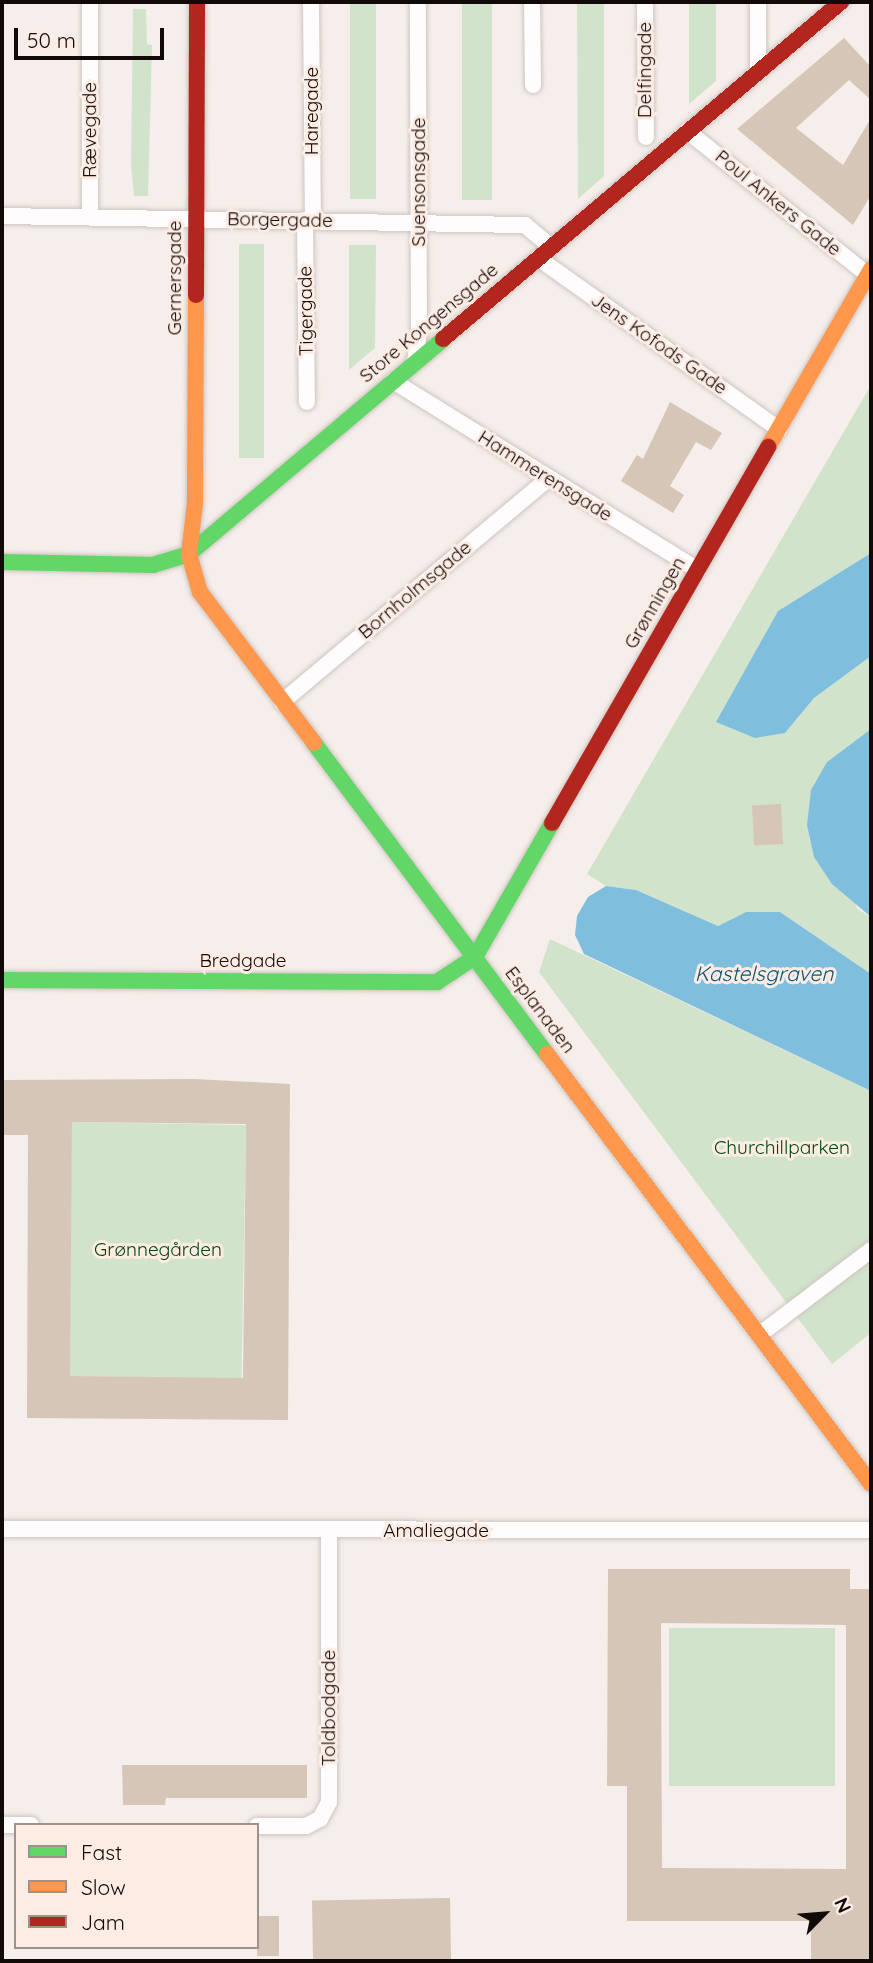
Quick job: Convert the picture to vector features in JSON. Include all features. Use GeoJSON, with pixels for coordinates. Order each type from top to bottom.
{"type":"FeatureCollection","features":[{"type":"Feature","properties":{"kind":"main road","name":"Gernersgade"},"geometry":{"type":"LineString","coordinates":[[189,554],[195,503],[197,2]]}},
{"type":"Feature","properties":{"kind":"main road","name":"Store Kongensgade"},"geometry":{"type":"LineString","coordinates":[[2,562],[153,565],[189,554],[841,2]]}},
{"type":"Feature","properties":{"kind":"main road","name":"Grønningen"},"geometry":{"type":"LineString","coordinates":[[475,957],[869,272]]}},
{"type":"Feature","properties":{"kind":"main road","name":"Esplanaden"},"geometry":{"type":"LineString","coordinates":[[189,554],[200,592],[871,1484]]}},
{"type":"Feature","properties":{"kind":"main road","name":"Bredgade"},"geometry":{"type":"LineString","coordinates":[[2,980],[437,982],[475,957]]}},
{"type":"Feature","properties":{"kind":"street","name":"Rævegade"},"geometry":{"type":"LineString","coordinates":[[90,2],[90,216]]}},
{"type":"Feature","properties":{"kind":"street","name":"Haregade"},"geometry":{"type":"LineString","coordinates":[[309,220],[312,2]]}},
{"type":"Feature","properties":{"kind":"street","name":"Suensonsgade"},"geometry":{"type":"LineString","coordinates":[[415,363],[419,223],[418,2]]}},
{"type":"Feature","properties":{"kind":"street"},"geometry":{"type":"LineString","coordinates":[[533,2],[533,85]]}},
{"type":"Feature","properties":{"kind":"street","name":"Delfingade"},"geometry":{"type":"LineString","coordinates":[[645,2],[646,137]]}},
{"type":"Feature","properties":{"kind":"street"},"geometry":{"type":"LineString","coordinates":[[758,2],[758,72]]}},
{"type":"Feature","properties":{"kind":"street","name":"Poul Ankers Gade"},"geometry":{"type":"LineString","coordinates":[[687,131],[869,272]]}},
{"type":"Feature","properties":{"kind":"street","name":"Borgergade"},"geometry":{"type":"LineString","coordinates":[[2,216],[525,225],[545,253]]}},
{"type":"Feature","properties":{"kind":"street","name":"Tigergade"},"geometry":{"type":"LineString","coordinates":[[307,402],[309,220]]}},
{"type":"Feature","properties":{"kind":"street","name":"Jens Kofods Gade"},"geometry":{"type":"LineString","coordinates":[[545,253],[779,429]]}},
{"type":"Feature","properties":{"kind":"street","name":"Hammerensgade"},"geometry":{"type":"LineString","coordinates":[[393,382],[698,570]]}},
{"type":"Feature","properties":{"kind":"street","name":"Bornholmsgade"},"geometry":{"type":"LineString","coordinates":[[282,702],[548,479]]}},
{"type":"Feature","properties":{"kind":"street"},"geometry":{"type":"LineString","coordinates":[[759,1335],[871,1250]]}},
{"type":"Feature","properties":{"kind":"street","name":"Amaliegade"},"geometry":{"type":"LineString","coordinates":[[2,1529],[871,1530]]}},
{"type":"Feature","properties":{"kind":"street","name":"Toldbodgade"},"geometry":{"type":"LineString","coordinates":[[259,1826],[306,1826],[320,1819],[329,1802],[329,1531]]}},
{"type":"Feature","properties":{"kind":"green space"},"geometry":{"type":"Polygon","coordinates":[[[350,2],[376,2],[376,199],[350,199],[350,2]]]}},
{"type":"Feature","properties":{"kind":"green space"},"geometry":{"type":"Polygon","coordinates":[[[462,2],[492,2],[492,200],[462,200],[462,2]]]}},
{"type":"Feature","properties":{"kind":"green space"},"geometry":{"type":"Polygon","coordinates":[[[577,2],[604,2],[604,176],[578,199],[577,2]]]}},
{"type":"Feature","properties":{"kind":"green space"},"geometry":{"type":"Polygon","coordinates":[[[689,2],[716,2],[716,81],[689,104],[689,2]]]}},
{"type":"Feature","properties":{"kind":"green space"},"geometry":{"type":"Polygon","coordinates":[[[133,9],[146,9],[147,44],[152,45],[148,196],[134,196],[131,165],[133,9]]]}},
{"type":"Feature","properties":{"kind":"green space"},"geometry":{"type":"Polygon","coordinates":[[[239,244],[264,244],[264,458],[239,458],[239,244]]]}},
{"type":"Feature","properties":{"kind":"green space"},"geometry":{"type":"Polygon","coordinates":[[[349,245],[376,245],[375,348],[349,370],[349,245]]]}},
{"type":"Feature","properties":{"kind":"green space"},"geometry":{"type":"Polygon","coordinates":[[[871,385],[871,553],[778,611],[717,721],[785,733],[814,698],[871,656],[871,729],[827,762],[857,909],[871,917],[871,974],[780,912],[746,912],[718,926],[636,890],[606,886],[587,874],[871,385]]]}},
{"type":"Feature","properties":{"kind":"green space","name":"Churchillparken"},"geometry":{"type":"Polygon","coordinates":[[[550,939],[871,1091],[871,1333],[832,1364],[539,972],[550,939]]]}},
{"type":"Feature","properties":{"kind":"green space","name":"Grønnegården"},"geometry":{"type":"Polygon","coordinates":[[[72,1122],[246,1125],[242,1379],[68,1376],[72,1122]]]}},
{"type":"Feature","properties":{"kind":"green space"},"geometry":{"type":"Polygon","coordinates":[[[669,1628],[835,1628],[835,1786],[669,1786],[669,1628]]]}},
{"type":"Feature","properties":{"kind":"water"},"geometry":{"type":"Polygon","coordinates":[[[871,553],[871,656],[814,698],[785,733],[755,738],[716,722],[778,611],[871,553]]]}},
{"type":"Feature","properties":{"kind":"water","name":"Kastelsgraven"},"geometry":{"type":"Polygon","coordinates":[[[871,729],[871,917],[832,884],[814,857],[807,825],[811,790],[827,762],[871,729]]]}},
{"type":"Feature","properties":{"kind":"water","name":"Kastelsgraven"},"geometry":{"type":"Polygon","coordinates":[[[606,886],[636,890],[718,926],[746,912],[780,912],[871,974],[871,1091],[584,954],[575,935],[577,916],[588,897],[606,886]]]}},
{"type":"Feature","properties":{"kind":"building"},"geometry":{"type":"Polygon","coordinates":[[[844,38],[871,67],[871,100],[849,80],[796,128],[843,165],[871,118],[871,195],[853,225],[737,129],[844,38]]]}},
{"type":"Feature","properties":{"kind":"building"},"geometry":{"type":"Polygon","coordinates":[[[670,402],[722,433],[711,450],[696,442],[670,486],[684,495],[673,513],[621,481],[637,455],[643,459],[670,402]]]}},
{"type":"Feature","properties":{"kind":"building"},"geometry":{"type":"Polygon","coordinates":[[[781,804],[783,844],[754,845],[752,806],[781,804]]]}},
{"type":"Feature","properties":{"kind":"building"},"geometry":{"type":"Polygon","coordinates":[[[195,1079],[290,1084],[288,1420],[27,1418],[28,1135],[2,1135],[2,1080],[195,1079]],[[72,1122],[70,1376],[243,1378],[246,1124],[72,1122]]]}},
{"type":"Feature","properties":{"kind":"building"},"geometry":{"type":"Polygon","coordinates":[[[608,1569],[850,1569],[850,1589],[871,1589],[871,1961],[811,1961],[811,1921],[627,1921],[627,1786],[607,1786],[608,1569]],[[661,1623],[662,1868],[846,1869],[846,1625],[661,1623]]]}},
{"type":"Feature","properties":{"kind":"building"},"geometry":{"type":"Polygon","coordinates":[[[122,1765],[307,1765],[307,1798],[166,1798],[165,1805],[123,1805],[122,1765]]]}},
{"type":"Feature","properties":{"kind":"building"},"geometry":{"type":"Polygon","coordinates":[[[450,1898],[451,1961],[313,1961],[312,1900],[450,1898]]]}},
{"type":"Feature","properties":{"kind":"building"},"geometry":{"type":"Polygon","coordinates":[[[259,1916],[279,1916],[279,1956],[257,1956],[259,1916]]]}},
{"type":"Feature","properties":{"kind":"traffic: fast"},"geometry":{"type":"LineString","coordinates":[[2,562],[153,565],[189,554],[443,339]]}},
{"type":"Feature","properties":{"kind":"traffic: fast"},"geometry":{"type":"LineString","coordinates":[[314,743],[547,1054]]}},
{"type":"Feature","properties":{"kind":"traffic: fast"},"geometry":{"type":"LineString","coordinates":[[2,980],[437,982],[475,957],[552,823]]}},
{"type":"Feature","properties":{"kind":"traffic: slow"},"geometry":{"type":"LineString","coordinates":[[768,447],[871,269]]}},
{"type":"Feature","properties":{"kind":"traffic: slow"},"geometry":{"type":"LineString","coordinates":[[196,295],[195,503],[189,554],[200,592],[314,743]]}},
{"type":"Feature","properties":{"kind":"traffic: slow"},"geometry":{"type":"LineString","coordinates":[[547,1054],[871,1484]]}},
{"type":"Feature","properties":{"kind":"traffic: jam"},"geometry":{"type":"LineString","coordinates":[[196,295],[197,2]]}},
{"type":"Feature","properties":{"kind":"traffic: jam"},"geometry":{"type":"LineString","coordinates":[[443,339],[841,2]]}},
{"type":"Feature","properties":{"kind":"traffic: jam"},"geometry":{"type":"LineString","coordinates":[[552,823],[768,447]]}}]}
